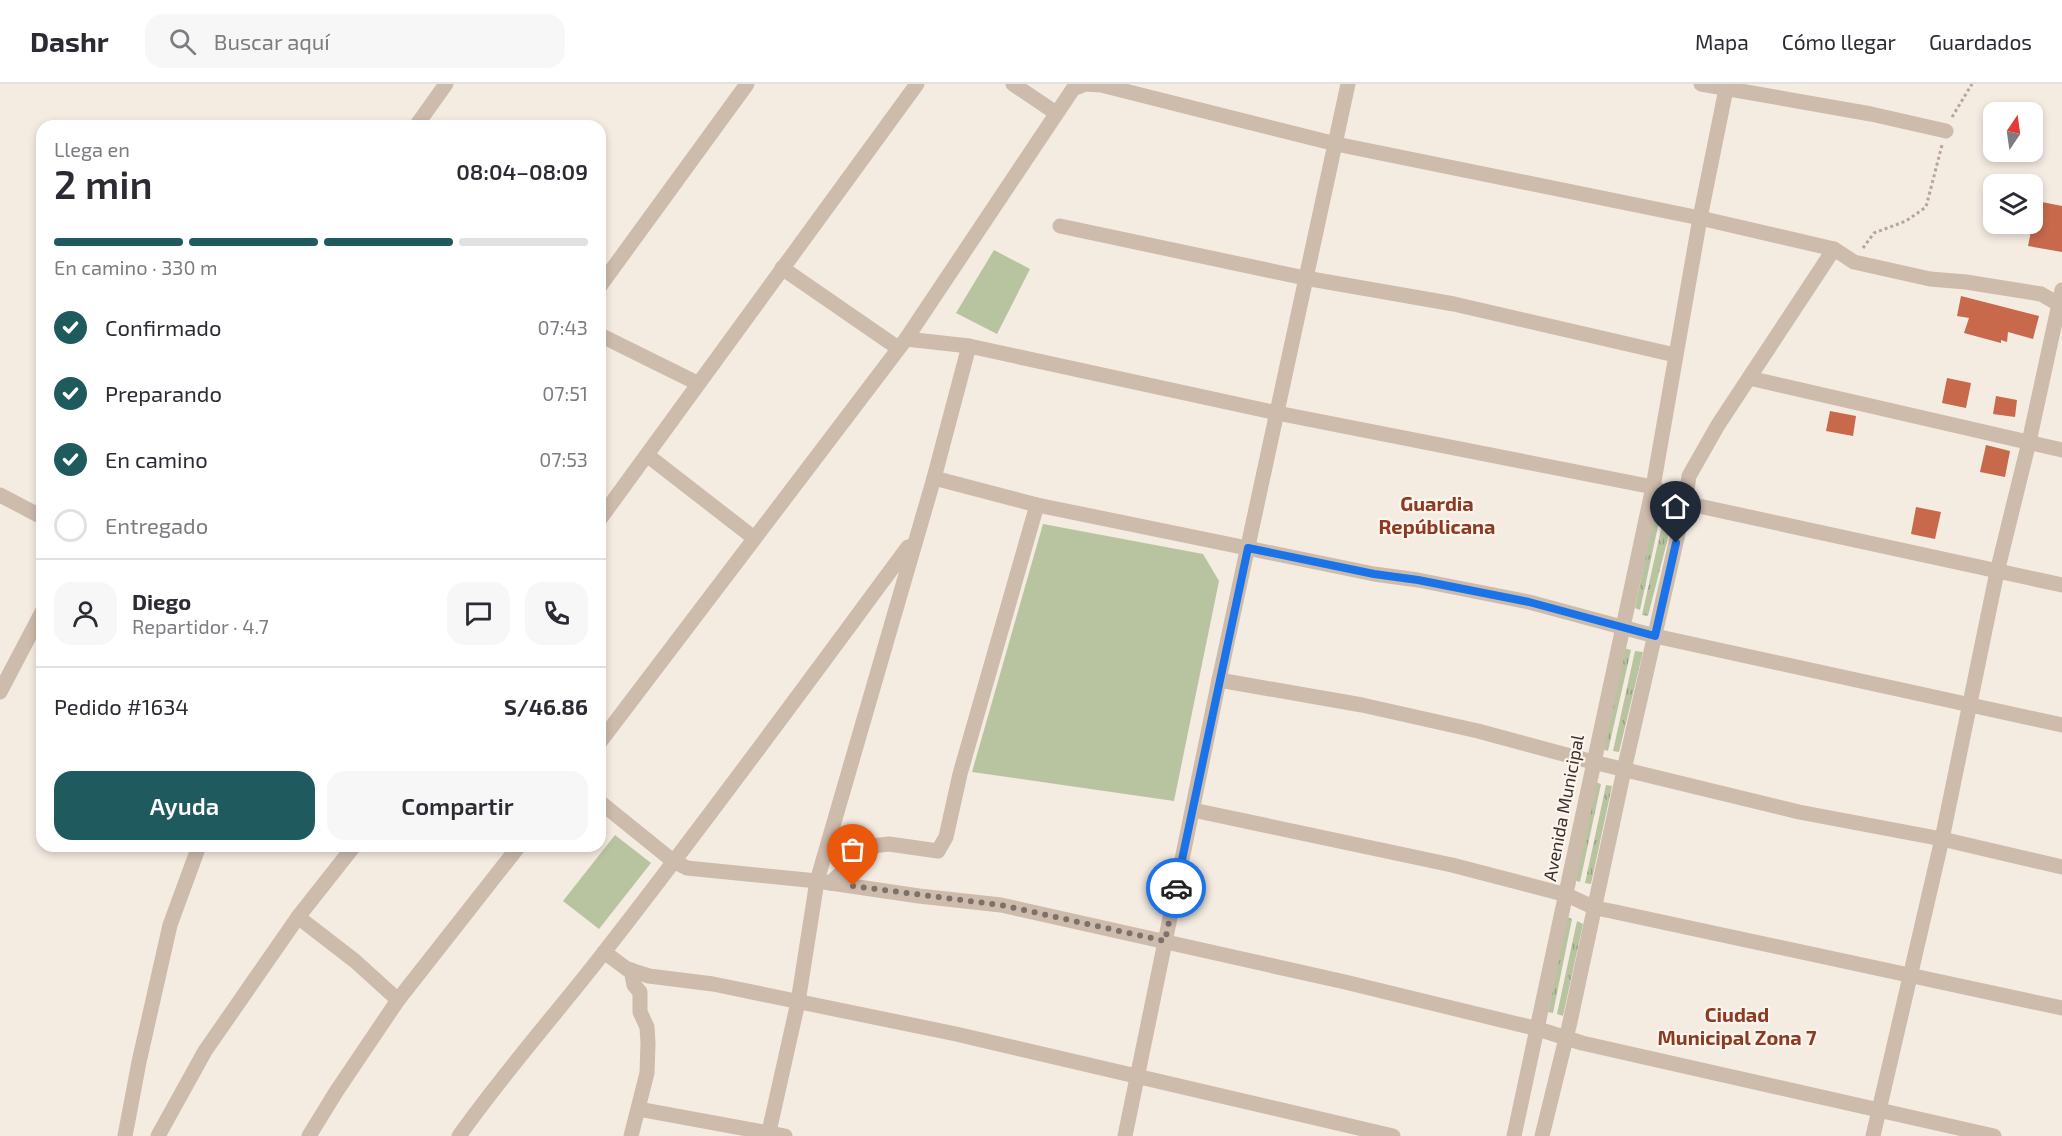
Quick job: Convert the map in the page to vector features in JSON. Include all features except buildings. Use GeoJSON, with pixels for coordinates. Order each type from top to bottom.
{"type":"FeatureCollection","features":[{"type":"Feature","properties":{"kind":"street"},"geometry":{"type":"LineString","coordinates":[[420,120],[446,84]]}},
{"type":"Feature","properties":{"kind":"street"},"geometry":{"type":"LineString","coordinates":[[606,278],[747,84]]}},
{"type":"Feature","properties":{"kind":"street"},"geometry":{"type":"LineString","coordinates":[[606,511],[917,84]]}},
{"type":"Feature","properties":{"kind":"street"},"geometry":{"type":"LineString","coordinates":[[1013,84],[1056,113]]}},
{"type":"Feature","properties":{"kind":"street"},"geometry":{"type":"LineString","coordinates":[[606,734],[902,343],[1073,88],[1085,84],[1101,85],[1336,144],[1700,218],[1834,249],[1854,262],[1930,279],[1966,282],[2041,294],[2061,300],[2029,442],[1996,572],[1942,839],[1873,1136]]}},
{"type":"Feature","properties":{"kind":"street"},"geometry":{"type":"LineString","coordinates":[[1125,1136],[1219,680],[1348,84]]}},
{"type":"Feature","properties":{"kind":"street"},"geometry":{"type":"LineString","coordinates":[[1701,84],[1870,114],[1946,131]]}},
{"type":"Feature","properties":{"kind":"street","name":"Avenida Municipal"},"geometry":{"type":"LineString","coordinates":[[1514,1136],[1653,487],[1724,87]]}},
{"type":"Feature","properties":{"kind":"street"},"geometry":{"type":"LineString","coordinates":[[1060,226],[1305,278],[1454,303],[1675,355]]}},
{"type":"Feature","properties":{"kind":"street"},"geometry":{"type":"LineString","coordinates":[[1542,1136],[1567,1037],[1624,770],[1685,503],[1689,476],[1718,425],[1834,249]]}},
{"type":"Feature","properties":{"kind":"street"},"geometry":{"type":"LineString","coordinates":[[782,268],[902,343],[969,346],[1277,413],[1653,487],[1685,503],[2062,585]]}},
{"type":"Feature","properties":{"kind":"street"},"geometry":{"type":"LineString","coordinates":[[606,338],[697,383]]}},
{"type":"Feature","properties":{"kind":"street"},"geometry":{"type":"LineString","coordinates":[[768,1134],[824,882],[915,537],[934,478],[969,346]]}},
{"type":"Feature","properties":{"kind":"street"},"geometry":{"type":"LineString","coordinates":[[1749,378],[2062,450]]}},
{"type":"Feature","properties":{"kind":"street"},"geometry":{"type":"LineString","coordinates":[[647,455],[754,538]]}},
{"type":"Feature","properties":{"kind":"street"},"geometry":{"type":"LineString","coordinates":[[934,478],[1037,506],[1374,574],[1418,580],[1529,602],[1655,636],[2062,725]]}},
{"type":"Feature","properties":{"kind":"street"},"geometry":{"type":"LineString","coordinates":[[0,495],[36,515]]}},
{"type":"Feature","properties":{"kind":"street"},"geometry":{"type":"LineString","coordinates":[[824,882],[872,846],[889,844],[938,851],[946,837],[960,774],[1037,506]]}},
{"type":"Feature","properties":{"kind":"street"},"geometry":{"type":"LineString","coordinates":[[459,1136],[489,1093],[604,952],[915,537]]}},
{"type":"Feature","properties":{"kind":"street"},"geometry":{"type":"LineString","coordinates":[[0,692],[36,623]]}},
{"type":"Feature","properties":{"kind":"street"},"geometry":{"type":"LineString","coordinates":[[1219,680],[1373,707],[1478,731],[1624,770],[1799,812],[1942,839],[2062,867]]}},
{"type":"Feature","properties":{"kind":"street"},"geometry":{"type":"LineString","coordinates":[[606,807],[673,861],[687,868],[824,882],[1001,905],[1165,941],[1538,1029],[1582,1043],[1994,1136]]}},
{"type":"Feature","properties":{"kind":"street"},"geometry":{"type":"LineString","coordinates":[[1193,810],[1452,865],[1566,895],[1595,908],[2062,1008]]}},
{"type":"Feature","properties":{"kind":"street"},"geometry":{"type":"LineString","coordinates":[[125,1136],[170,925],[197,852]]}},
{"type":"Feature","properties":{"kind":"street"},"geometry":{"type":"LineString","coordinates":[[158,1136],[205,1052],[298,918],[349,852]]}},
{"type":"Feature","properties":{"kind":"street"},"geometry":{"type":"LineString","coordinates":[[309,1136],[398,1000],[514,852]]}},
{"type":"Feature","properties":{"kind":"street"},"geometry":{"type":"LineString","coordinates":[[298,918],[355,961],[398,1000]]}},
{"type":"Feature","properties":{"kind":"street"},"geometry":{"type":"LineString","coordinates":[[604,952],[631,970],[649,976],[713,984],[956,1035],[1393,1136]]}},
{"type":"Feature","properties":{"kind":"street"},"geometry":{"type":"LineString","coordinates":[[631,970],[634,985],[640,992],[640,1012],[647,1027],[648,1043],[646,1073],[631,1136]]}},
{"type":"Feature","properties":{"kind":"street"},"geometry":{"type":"LineString","coordinates":[[639,1109],[785,1136]]}},
{"type":"Feature","properties":{"kind":"path"},"geometry":{"type":"LineString","coordinates":[[1854,262],[1874,233],[1906,221],[1926,207],[1948,123],[1972,84]]}},
{"type":"Feature","properties":{"kind":"green space"},"geometry":{"type":"Polygon","coordinates":[[[994,250],[1030,269],[997,334],[956,313],[994,250]]]}},
{"type":"Feature","properties":{"kind":"green space"},"geometry":{"type":"Polygon","coordinates":[[[1654,515],[1660,517],[1640,610],[1635,608],[1654,515]]]}},
{"type":"Feature","properties":{"kind":"green space"},"geometry":{"type":"Polygon","coordinates":[[[1664,516],[1673,518],[1648,616],[1642,615],[1664,516]]]}},
{"type":"Feature","properties":{"kind":"green space"},"geometry":{"type":"Polygon","coordinates":[[[1043,524],[1203,554],[1219,581],[1174,801],[972,772],[1043,524]]]}},
{"type":"Feature","properties":{"kind":"green space"},"geometry":{"type":"Polygon","coordinates":[[[1624,648],[1631,650],[1608,751],[1602,749],[1624,648]]]}},
{"type":"Feature","properties":{"kind":"green space"},"geometry":{"type":"Polygon","coordinates":[[[1635,651],[1643,652],[1619,752],[1613,751],[1635,651]]]}},
{"type":"Feature","properties":{"kind":"green space"},"geometry":{"type":"Polygon","coordinates":[[[1595,782],[1601,784],[1580,882],[1574,880],[1595,782]]]}},
{"type":"Feature","properties":{"kind":"green space"},"geometry":{"type":"Polygon","coordinates":[[[1606,785],[1612,786],[1591,884],[1585,883],[1606,785]]]}},
{"type":"Feature","properties":{"kind":"green space"},"geometry":{"type":"Polygon","coordinates":[[[615,835],[651,863],[599,929],[563,901],[602,852],[606,852],[606,846],[615,835]]]}},
{"type":"Feature","properties":{"kind":"green space"},"geometry":{"type":"Polygon","coordinates":[[[1567,917],[1572,919],[1553,1013],[1548,1012],[1567,917]]]}},
{"type":"Feature","properties":{"kind":"green space"},"geometry":{"type":"Polygon","coordinates":[[[1577,921],[1583,924],[1563,1016],[1557,1014],[1577,921]]]}},
{"type":"Feature","properties":{"kind":"way so far"},"geometry":{"type":"LineString","coordinates":[[853,886],[1001,905],[1165,941],[1176,888]]}},
{"type":"Feature","properties":{"kind":"district","name":"Guardia Repúblicana"},"geometry":{"type":"Point","coordinates":[1437,516]}},
{"type":"Feature","properties":{"kind":"district","name":"Ciudad Municipal Zona 7"},"geometry":{"type":"Point","coordinates":[1737,1026]}},
{"type":"Feature","properties":{"kind":"route"},"geometry":{"type":"LineString","coordinates":[[1176,888],[1248,548],[1529,602],[1655,636],[1676,543]]}}]}
